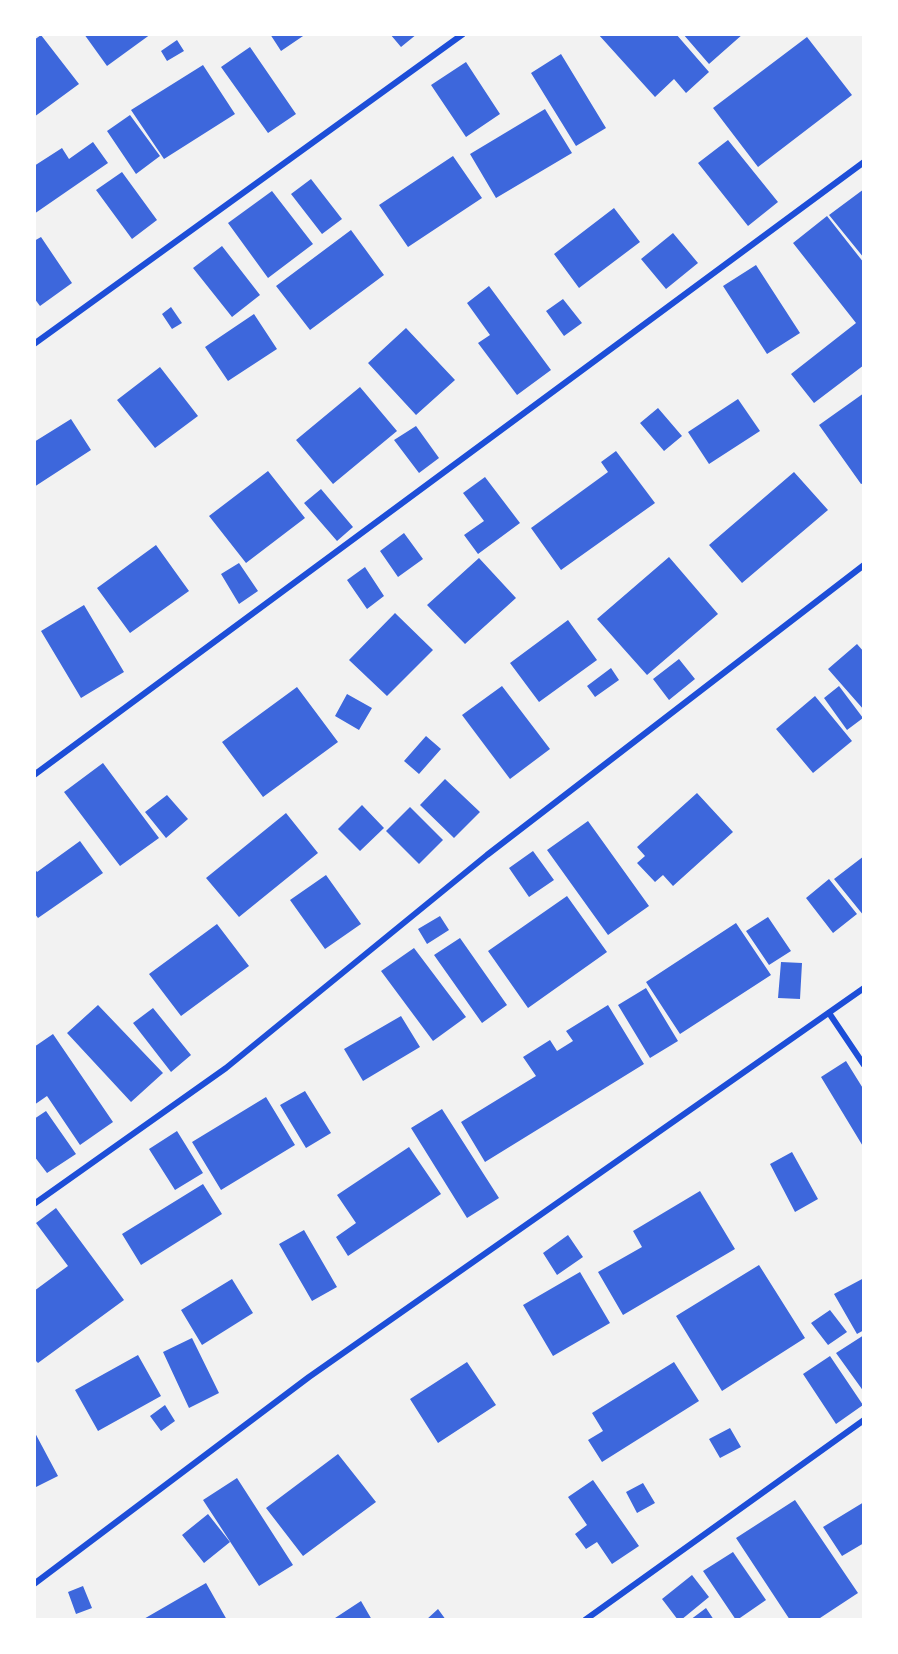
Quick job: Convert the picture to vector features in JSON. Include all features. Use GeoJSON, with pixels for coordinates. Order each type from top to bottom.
{"type":"FeatureCollection","features":[{"type":"Feature","properties":{"kind":"street"},"geometry":{"type":"LineString","coordinates":[[34,344],[463,34]]}},
{"type":"Feature","properties":{"kind":"street"},"geometry":{"type":"LineString","coordinates":[[34,775],[864,162]]}},
{"type":"Feature","properties":{"kind":"street"},"geometry":{"type":"LineString","coordinates":[[34,1204],[226,1068],[487,855],[864,565]]}},
{"type":"Feature","properties":{"kind":"street"},"geometry":{"type":"LineString","coordinates":[[34,1584],[309,1377],[864,988]]}},
{"type":"Feature","properties":{"kind":"street"},"geometry":{"type":"LineString","coordinates":[[829,1013],[864,1065]]}},
{"type":"Feature","properties":{"kind":"street"},"geometry":{"type":"LineString","coordinates":[[585,1620],[864,1420]]}},
{"type":"Feature","properties":{"kind":"building"},"geometry":{"type":"Polygon","coordinates":[[[84,34],[151,34],[107,66],[84,34]]]}},
{"type":"Feature","properties":{"kind":"building"},"geometry":{"type":"Polygon","coordinates":[[[270,34],[306,34],[281,51],[270,34]]]}},
{"type":"Feature","properties":{"kind":"building"},"geometry":{"type":"Polygon","coordinates":[[[390,34],[417,34],[401,47],[390,34]]]}},
{"type":"Feature","properties":{"kind":"building"},"geometry":{"type":"Polygon","coordinates":[[[598,34],[676,34],[709,72],[686,93],[674,79],[655,97],[598,34]]]}},
{"type":"Feature","properties":{"kind":"building"},"geometry":{"type":"Polygon","coordinates":[[[683,34],[743,34],[709,64],[683,34]]]}},
{"type":"Feature","properties":{"kind":"building"},"geometry":{"type":"Polygon","coordinates":[[[41,35],[79,84],[34,117],[34,40],[41,35]]]}},
{"type":"Feature","properties":{"kind":"building"},"geometry":{"type":"Polygon","coordinates":[[[807,37],[852,95],[758,167],[713,108],[807,37]]]}},
{"type":"Feature","properties":{"kind":"building"},"geometry":{"type":"Polygon","coordinates":[[[177,40],[184,51],[167,61],[161,51],[177,40]]]}},
{"type":"Feature","properties":{"kind":"building"},"geometry":{"type":"Polygon","coordinates":[[[250,47],[296,114],[268,133],[221,67],[250,47]]]}},
{"type":"Feature","properties":{"kind":"building"},"geometry":{"type":"Polygon","coordinates":[[[561,54],[606,128],[576,146],[531,73],[561,54]]]}},
{"type":"Feature","properties":{"kind":"building"},"geometry":{"type":"Polygon","coordinates":[[[466,62],[500,114],[466,137],[431,85],[466,62]]]}},
{"type":"Feature","properties":{"kind":"building"},"geometry":{"type":"Polygon","coordinates":[[[203,65],[235,114],[164,159],[131,110],[203,65]]]}},
{"type":"Feature","properties":{"kind":"building"},"geometry":{"type":"Polygon","coordinates":[[[545,109],[572,153],[496,198],[470,154],[545,109]]]}},
{"type":"Feature","properties":{"kind":"building"},"geometry":{"type":"Polygon","coordinates":[[[130,115],[160,156],[136,174],[107,131],[130,115]]]}},
{"type":"Feature","properties":{"kind":"building"},"geometry":{"type":"Polygon","coordinates":[[[728,140],[778,202],[748,226],[698,163],[728,140]]]}},
{"type":"Feature","properties":{"kind":"building"},"geometry":{"type":"Polygon","coordinates":[[[93,142],[108,163],[34,214],[34,166],[62,148],[69,159],[93,142]]]}},
{"type":"Feature","properties":{"kind":"building"},"geometry":{"type":"Polygon","coordinates":[[[453,156],[482,198],[408,247],[379,205],[453,156]]]}},
{"type":"Feature","properties":{"kind":"building"},"geometry":{"type":"Polygon","coordinates":[[[122,172],[157,220],[132,239],[96,190],[122,172]]]}},
{"type":"Feature","properties":{"kind":"building"},"geometry":{"type":"Polygon","coordinates":[[[311,179],[342,219],[322,234],[291,194],[311,179]]]}},
{"type":"Feature","properties":{"kind":"building"},"geometry":{"type":"Polygon","coordinates":[[[864,189],[864,258],[829,215],[864,189]]]}},
{"type":"Feature","properties":{"kind":"building"},"geometry":{"type":"Polygon","coordinates":[[[272,191],[313,244],[268,278],[228,223],[272,191]]]}},
{"type":"Feature","properties":{"kind":"building"},"geometry":{"type":"Polygon","coordinates":[[[614,208],[640,242],[579,288],[554,254],[614,208]]]}},
{"type":"Feature","properties":{"kind":"building"},"geometry":{"type":"Polygon","coordinates":[[[827,216],[864,263],[864,365],[814,403],[791,374],[856,323],[793,243],[827,216]]]}},
{"type":"Feature","properties":{"kind":"building"},"geometry":{"type":"Polygon","coordinates":[[[351,230],[384,275],[310,330],[276,286],[351,230]]]}},
{"type":"Feature","properties":{"kind":"building"},"geometry":{"type":"Polygon","coordinates":[[[673,233],[698,263],[666,289],[641,259],[673,233]]]}},
{"type":"Feature","properties":{"kind":"building"},"geometry":{"type":"Polygon","coordinates":[[[41,237],[72,283],[40,306],[34,298],[34,241],[41,237]]]}},
{"type":"Feature","properties":{"kind":"building"},"geometry":{"type":"Polygon","coordinates":[[[222,246],[260,295],[232,317],[193,268],[222,246]]]}},
{"type":"Feature","properties":{"kind":"building"},"geometry":{"type":"Polygon","coordinates":[[[756,265],[800,333],[767,354],[723,286],[756,265]]]}},
{"type":"Feature","properties":{"kind":"building"},"geometry":{"type":"Polygon","coordinates":[[[489,286],[551,370],[517,395],[478,343],[490,335],[467,303],[489,286]]]}},
{"type":"Feature","properties":{"kind":"building"},"geometry":{"type":"Polygon","coordinates":[[[563,299],[582,323],[564,336],[546,311],[563,299]]]}},
{"type":"Feature","properties":{"kind":"building"},"geometry":{"type":"Polygon","coordinates":[[[171,307],[182,323],[172,329],[162,314],[171,307]]]}},
{"type":"Feature","properties":{"kind":"building"},"geometry":{"type":"Polygon","coordinates":[[[254,314],[277,349],[228,381],[205,347],[254,314]]]}},
{"type":"Feature","properties":{"kind":"building"},"geometry":{"type":"Polygon","coordinates":[[[406,328],[455,380],[416,415],[368,363],[406,328]]]}},
{"type":"Feature","properties":{"kind":"building"},"geometry":{"type":"Polygon","coordinates":[[[160,367],[198,416],[155,448],[117,400],[160,367]]]}},
{"type":"Feature","properties":{"kind":"building"},"geometry":{"type":"Polygon","coordinates":[[[360,387],[397,431],[333,484],[296,440],[360,387]]]}},
{"type":"Feature","properties":{"kind":"building"},"geometry":{"type":"Polygon","coordinates":[[[864,393],[864,483],[861,484],[819,425],[864,393]]]}},
{"type":"Feature","properties":{"kind":"building"},"geometry":{"type":"Polygon","coordinates":[[[738,399],[760,431],[709,464],[688,432],[738,399]]]}},
{"type":"Feature","properties":{"kind":"building"},"geometry":{"type":"Polygon","coordinates":[[[658,408],[682,436],[664,451],[640,423],[658,408]]]}},
{"type":"Feature","properties":{"kind":"building"},"geometry":{"type":"Polygon","coordinates":[[[71,419],[91,450],[34,487],[34,442],[71,419]]]}},
{"type":"Feature","properties":{"kind":"building"},"geometry":{"type":"Polygon","coordinates":[[[416,426],[439,458],[419,473],[394,440],[416,426]]]}},
{"type":"Feature","properties":{"kind":"building"},"geometry":{"type":"Polygon","coordinates":[[[616,451],[655,503],[561,570],[531,528],[608,472],[601,462],[616,451]]]}},
{"type":"Feature","properties":{"kind":"building"},"geometry":{"type":"Polygon","coordinates":[[[268,471],[305,518],[246,563],[209,516],[268,471]]]}},
{"type":"Feature","properties":{"kind":"building"},"geometry":{"type":"Polygon","coordinates":[[[794,472],[828,510],[742,583],[709,545],[794,472]]]}},
{"type":"Feature","properties":{"kind":"building"},"geometry":{"type":"Polygon","coordinates":[[[485,477],[520,523],[478,554],[464,535],[484,521],[463,493],[485,477]]]}},
{"type":"Feature","properties":{"kind":"building"},"geometry":{"type":"Polygon","coordinates":[[[321,489],[353,527],[337,541],[304,503],[321,489]]]}},
{"type":"Feature","properties":{"kind":"building"},"geometry":{"type":"Polygon","coordinates":[[[404,533],[423,559],[398,577],[380,551],[404,533]]]}},
{"type":"Feature","properties":{"kind":"building"},"geometry":{"type":"Polygon","coordinates":[[[156,545],[189,591],[130,633],[97,588],[156,545]]]}},
{"type":"Feature","properties":{"kind":"building"},"geometry":{"type":"Polygon","coordinates":[[[669,557],[718,614],[647,675],[597,619],[669,557]]]}},
{"type":"Feature","properties":{"kind":"building"},"geometry":{"type":"Polygon","coordinates":[[[479,558],[516,598],[465,644],[427,605],[479,558]]]}},
{"type":"Feature","properties":{"kind":"building"},"geometry":{"type":"Polygon","coordinates":[[[239,563],[258,591],[239,604],[221,574],[239,563]]]}},
{"type":"Feature","properties":{"kind":"building"},"geometry":{"type":"Polygon","coordinates":[[[365,567],[384,596],[367,609],[347,580],[365,567]]]}},
{"type":"Feature","properties":{"kind":"building"},"geometry":{"type":"Polygon","coordinates":[[[84,605],[124,672],[81,698],[41,631],[84,605]]]}},
{"type":"Feature","properties":{"kind":"building"},"geometry":{"type":"Polygon","coordinates":[[[395,613],[433,650],[387,696],[349,660],[395,613]]]}},
{"type":"Feature","properties":{"kind":"building"},"geometry":{"type":"Polygon","coordinates":[[[568,620],[597,660],[539,702],[510,663],[568,620]]]}},
{"type":"Feature","properties":{"kind":"building"},"geometry":{"type":"Polygon","coordinates":[[[857,644],[864,652],[864,710],[828,669],[857,644]]]}},
{"type":"Feature","properties":{"kind":"building"},"geometry":{"type":"Polygon","coordinates":[[[679,659],[695,679],[669,700],[653,679],[679,659]]]}},
{"type":"Feature","properties":{"kind":"building"},"geometry":{"type":"Polygon","coordinates":[[[611,668],[619,680],[595,697],[587,686],[611,668]]]}},
{"type":"Feature","properties":{"kind":"building"},"geometry":{"type":"Polygon","coordinates":[[[502,686],[550,749],[510,779],[462,715],[502,686]]]}},
{"type":"Feature","properties":{"kind":"building"},"geometry":{"type":"Polygon","coordinates":[[[839,686],[863,718],[847,730],[824,698],[839,686]]]}},
{"type":"Feature","properties":{"kind":"building"},"geometry":{"type":"Polygon","coordinates":[[[297,687],[338,742],[263,797],[222,742],[297,687]]]}},
{"type":"Feature","properties":{"kind":"building"},"geometry":{"type":"Polygon","coordinates":[[[347,694],[372,708],[359,730],[335,716],[347,694]]]}},
{"type":"Feature","properties":{"kind":"building"},"geometry":{"type":"Polygon","coordinates":[[[815,696],[852,741],[813,773],[776,729],[815,696]]]}},
{"type":"Feature","properties":{"kind":"building"},"geometry":{"type":"Polygon","coordinates":[[[426,736],[441,749],[419,774],[404,761],[426,736]]]}},
{"type":"Feature","properties":{"kind":"building"},"geometry":{"type":"Polygon","coordinates":[[[103,763],[159,838],[120,866],[64,792],[103,763]]]}},
{"type":"Feature","properties":{"kind":"building"},"geometry":{"type":"Polygon","coordinates":[[[445,779],[480,812],[454,838],[420,805],[445,779]]]}},
{"type":"Feature","properties":{"kind":"building"},"geometry":{"type":"Polygon","coordinates":[[[697,793],[733,832],[673,886],[663,875],[655,882],[637,863],[645,856],[637,847],[697,793]]]}},
{"type":"Feature","properties":{"kind":"building"},"geometry":{"type":"Polygon","coordinates":[[[167,795],[188,819],[166,838],[145,812],[167,795]]]}},
{"type":"Feature","properties":{"kind":"building"},"geometry":{"type":"Polygon","coordinates":[[[362,805],[384,828],[360,851],[338,829],[362,805]]]}},
{"type":"Feature","properties":{"kind":"building"},"geometry":{"type":"Polygon","coordinates":[[[410,807],[443,840],[419,864],[386,831],[410,807]]]}},
{"type":"Feature","properties":{"kind":"building"},"geometry":{"type":"Polygon","coordinates":[[[286,813],[318,853],[239,917],[206,878],[286,813]]]}},
{"type":"Feature","properties":{"kind":"building"},"geometry":{"type":"Polygon","coordinates":[[[588,821],[649,906],[608,935],[547,850],[588,821]]]}},
{"type":"Feature","properties":{"kind":"building"},"geometry":{"type":"Polygon","coordinates":[[[80,841],[103,873],[38,918],[34,913],[34,868],[37,872],[80,841]]]}},
{"type":"Feature","properties":{"kind":"building"},"geometry":{"type":"Polygon","coordinates":[[[533,851],[554,880],[529,897],[509,868],[533,851]]]}},
{"type":"Feature","properties":{"kind":"building"},"geometry":{"type":"Polygon","coordinates":[[[864,856],[864,916],[834,879],[864,856]]]}},
{"type":"Feature","properties":{"kind":"building"},"geometry":{"type":"Polygon","coordinates":[[[326,875],[361,924],[325,949],[290,900],[326,875]]]}},
{"type":"Feature","properties":{"kind":"building"},"geometry":{"type":"Polygon","coordinates":[[[829,879],[857,914],[833,933],[806,898],[829,879]]]}},
{"type":"Feature","properties":{"kind":"building"},"geometry":{"type":"Polygon","coordinates":[[[567,896],[607,952],[528,1008],[488,951],[567,896]]]}},
{"type":"Feature","properties":{"kind":"building"},"geometry":{"type":"Polygon","coordinates":[[[440,916],[449,930],[427,944],[418,929],[440,916]]]}},
{"type":"Feature","properties":{"kind":"building"},"geometry":{"type":"Polygon","coordinates":[[[768,917],[791,951],[769,965],[746,931],[768,917]]]}},
{"type":"Feature","properties":{"kind":"building"},"geometry":{"type":"Polygon","coordinates":[[[736,923],[771,975],[680,1034],[646,982],[736,923]]]}},
{"type":"Feature","properties":{"kind":"building"},"geometry":{"type":"Polygon","coordinates":[[[217,924],[249,966],[181,1016],[149,974],[217,924]]]}},
{"type":"Feature","properties":{"kind":"building"},"geometry":{"type":"Polygon","coordinates":[[[460,938],[507,1005],[482,1023],[434,955],[460,938]]]}},
{"type":"Feature","properties":{"kind":"building"},"geometry":{"type":"Polygon","coordinates":[[[414,948],[466,1017],[433,1041],[381,971],[414,948]]]}},
{"type":"Feature","properties":{"kind":"building"},"geometry":{"type":"Polygon","coordinates":[[[781,962],[802,963],[800,999],[778,998],[781,962]]]}},
{"type":"Feature","properties":{"kind":"building"},"geometry":{"type":"Polygon","coordinates":[[[646,988],[678,1041],[650,1058],[618,1005],[646,988]]]}},
{"type":"Feature","properties":{"kind":"building"},"geometry":{"type":"Polygon","coordinates":[[[98,1005],[163,1073],[131,1102],[67,1033],[98,1005]]]}},
{"type":"Feature","properties":{"kind":"building"},"geometry":{"type":"Polygon","coordinates":[[[608,1005],[644,1064],[485,1162],[461,1122],[536,1076],[523,1057],[550,1040],[557,1051],[573,1041],[566,1031],[608,1005]]]}},
{"type":"Feature","properties":{"kind":"building"},"geometry":{"type":"Polygon","coordinates":[[[153,1008],[191,1055],[171,1072],[133,1023],[153,1008]]]}},
{"type":"Feature","properties":{"kind":"building"},"geometry":{"type":"Polygon","coordinates":[[[401,1016],[420,1047],[363,1081],[344,1049],[401,1016]]]}},
{"type":"Feature","properties":{"kind":"building"},"geometry":{"type":"Polygon","coordinates":[[[53,1034],[113,1122],[80,1145],[47,1096],[34,1105],[34,1047],[53,1034]]]}},
{"type":"Feature","properties":{"kind":"building"},"geometry":{"type":"Polygon","coordinates":[[[846,1061],[864,1090],[864,1148],[821,1077],[846,1061]]]}},
{"type":"Feature","properties":{"kind":"building"},"geometry":{"type":"Polygon","coordinates":[[[305,1091],[331,1133],[306,1148],[280,1105],[305,1091]]]}},
{"type":"Feature","properties":{"kind":"building"},"geometry":{"type":"Polygon","coordinates":[[[266,1097],[295,1145],[221,1190],[192,1142],[266,1097]]]}},
{"type":"Feature","properties":{"kind":"building"},"geometry":{"type":"Polygon","coordinates":[[[442,1109],[499,1198],[467,1218],[411,1128],[442,1109]]]}},
{"type":"Feature","properties":{"kind":"building"},"geometry":{"type":"Polygon","coordinates":[[[46,1111],[76,1154],[47,1173],[34,1156],[34,1119],[46,1111]]]}},
{"type":"Feature","properties":{"kind":"building"},"geometry":{"type":"Polygon","coordinates":[[[177,1131],[203,1173],[175,1190],[149,1149],[177,1131]]]}},
{"type":"Feature","properties":{"kind":"building"},"geometry":{"type":"Polygon","coordinates":[[[409,1147],[441,1194],[348,1256],[336,1237],[356,1223],[337,1195],[409,1147]]]}},
{"type":"Feature","properties":{"kind":"building"},"geometry":{"type":"Polygon","coordinates":[[[792,1152],[818,1199],[795,1212],[770,1164],[792,1152]]]}},
{"type":"Feature","properties":{"kind":"building"},"geometry":{"type":"Polygon","coordinates":[[[203,1184],[222,1214],[141,1265],[122,1234],[203,1184]]]}},
{"type":"Feature","properties":{"kind":"building"},"geometry":{"type":"Polygon","coordinates":[[[700,1191],[735,1249],[623,1315],[598,1272],[642,1247],[633,1231],[700,1191]]]}},
{"type":"Feature","properties":{"kind":"building"},"geometry":{"type":"Polygon","coordinates":[[[56,1208],[124,1300],[38,1363],[34,1359],[34,1291],[68,1266],[36,1223],[56,1208]]]}},
{"type":"Feature","properties":{"kind":"building"},"geometry":{"type":"Polygon","coordinates":[[[304,1230],[337,1287],[312,1301],[279,1244],[304,1230]]]}},
{"type":"Feature","properties":{"kind":"building"},"geometry":{"type":"Polygon","coordinates":[[[568,1235],[583,1257],[557,1275],[543,1253],[568,1235]]]}},
{"type":"Feature","properties":{"kind":"building"},"geometry":{"type":"Polygon","coordinates":[[[759,1265],[805,1338],[722,1391],[676,1316],[759,1265]]]}},
{"type":"Feature","properties":{"kind":"building"},"geometry":{"type":"Polygon","coordinates":[[[580,1272],[610,1323],[553,1356],[523,1305],[580,1272]]]}},
{"type":"Feature","properties":{"kind":"building"},"geometry":{"type":"Polygon","coordinates":[[[864,1278],[864,1330],[857,1334],[834,1294],[864,1278]]]}},
{"type":"Feature","properties":{"kind":"building"},"geometry":{"type":"Polygon","coordinates":[[[232,1279],[253,1313],[202,1345],[181,1310],[232,1279]]]}},
{"type":"Feature","properties":{"kind":"building"},"geometry":{"type":"Polygon","coordinates":[[[830,1310],[847,1332],[828,1345],[811,1323],[830,1310]]]}},
{"type":"Feature","properties":{"kind":"building"},"geometry":{"type":"Polygon","coordinates":[[[864,1335],[864,1392],[836,1353],[864,1335]]]}},
{"type":"Feature","properties":{"kind":"building"},"geometry":{"type":"Polygon","coordinates":[[[192,1338],[219,1393],[189,1408],[163,1352],[192,1338]]]}},
{"type":"Feature","properties":{"kind":"building"},"geometry":{"type":"Polygon","coordinates":[[[138,1355],[161,1396],[98,1431],[75,1390],[138,1355]]]}},
{"type":"Feature","properties":{"kind":"building"},"geometry":{"type":"Polygon","coordinates":[[[830,1356],[863,1405],[836,1424],[803,1374],[830,1356]]]}},
{"type":"Feature","properties":{"kind":"building"},"geometry":{"type":"Polygon","coordinates":[[[467,1362],[496,1405],[438,1443],[410,1399],[467,1362]]]}},
{"type":"Feature","properties":{"kind":"building"},"geometry":{"type":"Polygon","coordinates":[[[674,1362],[699,1401],[602,1462],[588,1440],[603,1431],[592,1413],[674,1362]]]}},
{"type":"Feature","properties":{"kind":"building"},"geometry":{"type":"Polygon","coordinates":[[[165,1405],[175,1421],[161,1431],[150,1416],[165,1405]]]}},
{"type":"Feature","properties":{"kind":"building"},"geometry":{"type":"Polygon","coordinates":[[[730,1428],[741,1447],[720,1458],[709,1439],[730,1428]]]}},
{"type":"Feature","properties":{"kind":"building"},"geometry":{"type":"Polygon","coordinates":[[[34,1431],[58,1476],[34,1488],[34,1431]]]}},
{"type":"Feature","properties":{"kind":"building"},"geometry":{"type":"Polygon","coordinates":[[[338,1454],[376,1502],[303,1556],[266,1508],[338,1454]]]}},
{"type":"Feature","properties":{"kind":"building"},"geometry":{"type":"Polygon","coordinates":[[[237,1478],[293,1565],[259,1586],[203,1500],[237,1478]]]}},
{"type":"Feature","properties":{"kind":"building"},"geometry":{"type":"Polygon","coordinates":[[[593,1480],[639,1546],[612,1564],[597,1542],[586,1549],[575,1534],[587,1525],[568,1497],[593,1480]]]}},
{"type":"Feature","properties":{"kind":"building"},"geometry":{"type":"Polygon","coordinates":[[[643,1483],[655,1503],[637,1513],[626,1492],[643,1483]]]}},
{"type":"Feature","properties":{"kind":"building"},"geometry":{"type":"Polygon","coordinates":[[[795,1500],[858,1593],[817,1620],[790,1620],[736,1538],[795,1500]]]}},
{"type":"Feature","properties":{"kind":"building"},"geometry":{"type":"Polygon","coordinates":[[[864,1502],[864,1543],[842,1556],[823,1527],[864,1502]]]}},
{"type":"Feature","properties":{"kind":"building"},"geometry":{"type":"Polygon","coordinates":[[[208,1514],[230,1542],[204,1563],[182,1535],[208,1514]]]}},
{"type":"Feature","properties":{"kind":"building"},"geometry":{"type":"Polygon","coordinates":[[[733,1552],[766,1600],[737,1620],[703,1571],[733,1552]]]}},
{"type":"Feature","properties":{"kind":"building"},"geometry":{"type":"Polygon","coordinates":[[[692,1575],[709,1597],[678,1620],[662,1599],[692,1575]]]}},
{"type":"Feature","properties":{"kind":"building"},"geometry":{"type":"Polygon","coordinates":[[[206,1583],[227,1620],[142,1620],[206,1583]]]}},
{"type":"Feature","properties":{"kind":"building"},"geometry":{"type":"Polygon","coordinates":[[[83,1586],[92,1608],[76,1614],[68,1592],[83,1586]]]}},
{"type":"Feature","properties":{"kind":"building"},"geometry":{"type":"Polygon","coordinates":[[[361,1601],[372,1620],[332,1620],[361,1601]]]}},
{"type":"Feature","properties":{"kind":"building"},"geometry":{"type":"Polygon","coordinates":[[[706,1608],[714,1620],[690,1620],[706,1608]]]}},
{"type":"Feature","properties":{"kind":"building"},"geometry":{"type":"Polygon","coordinates":[[[438,1609],[446,1620],[426,1620],[438,1609]]]}}]}
